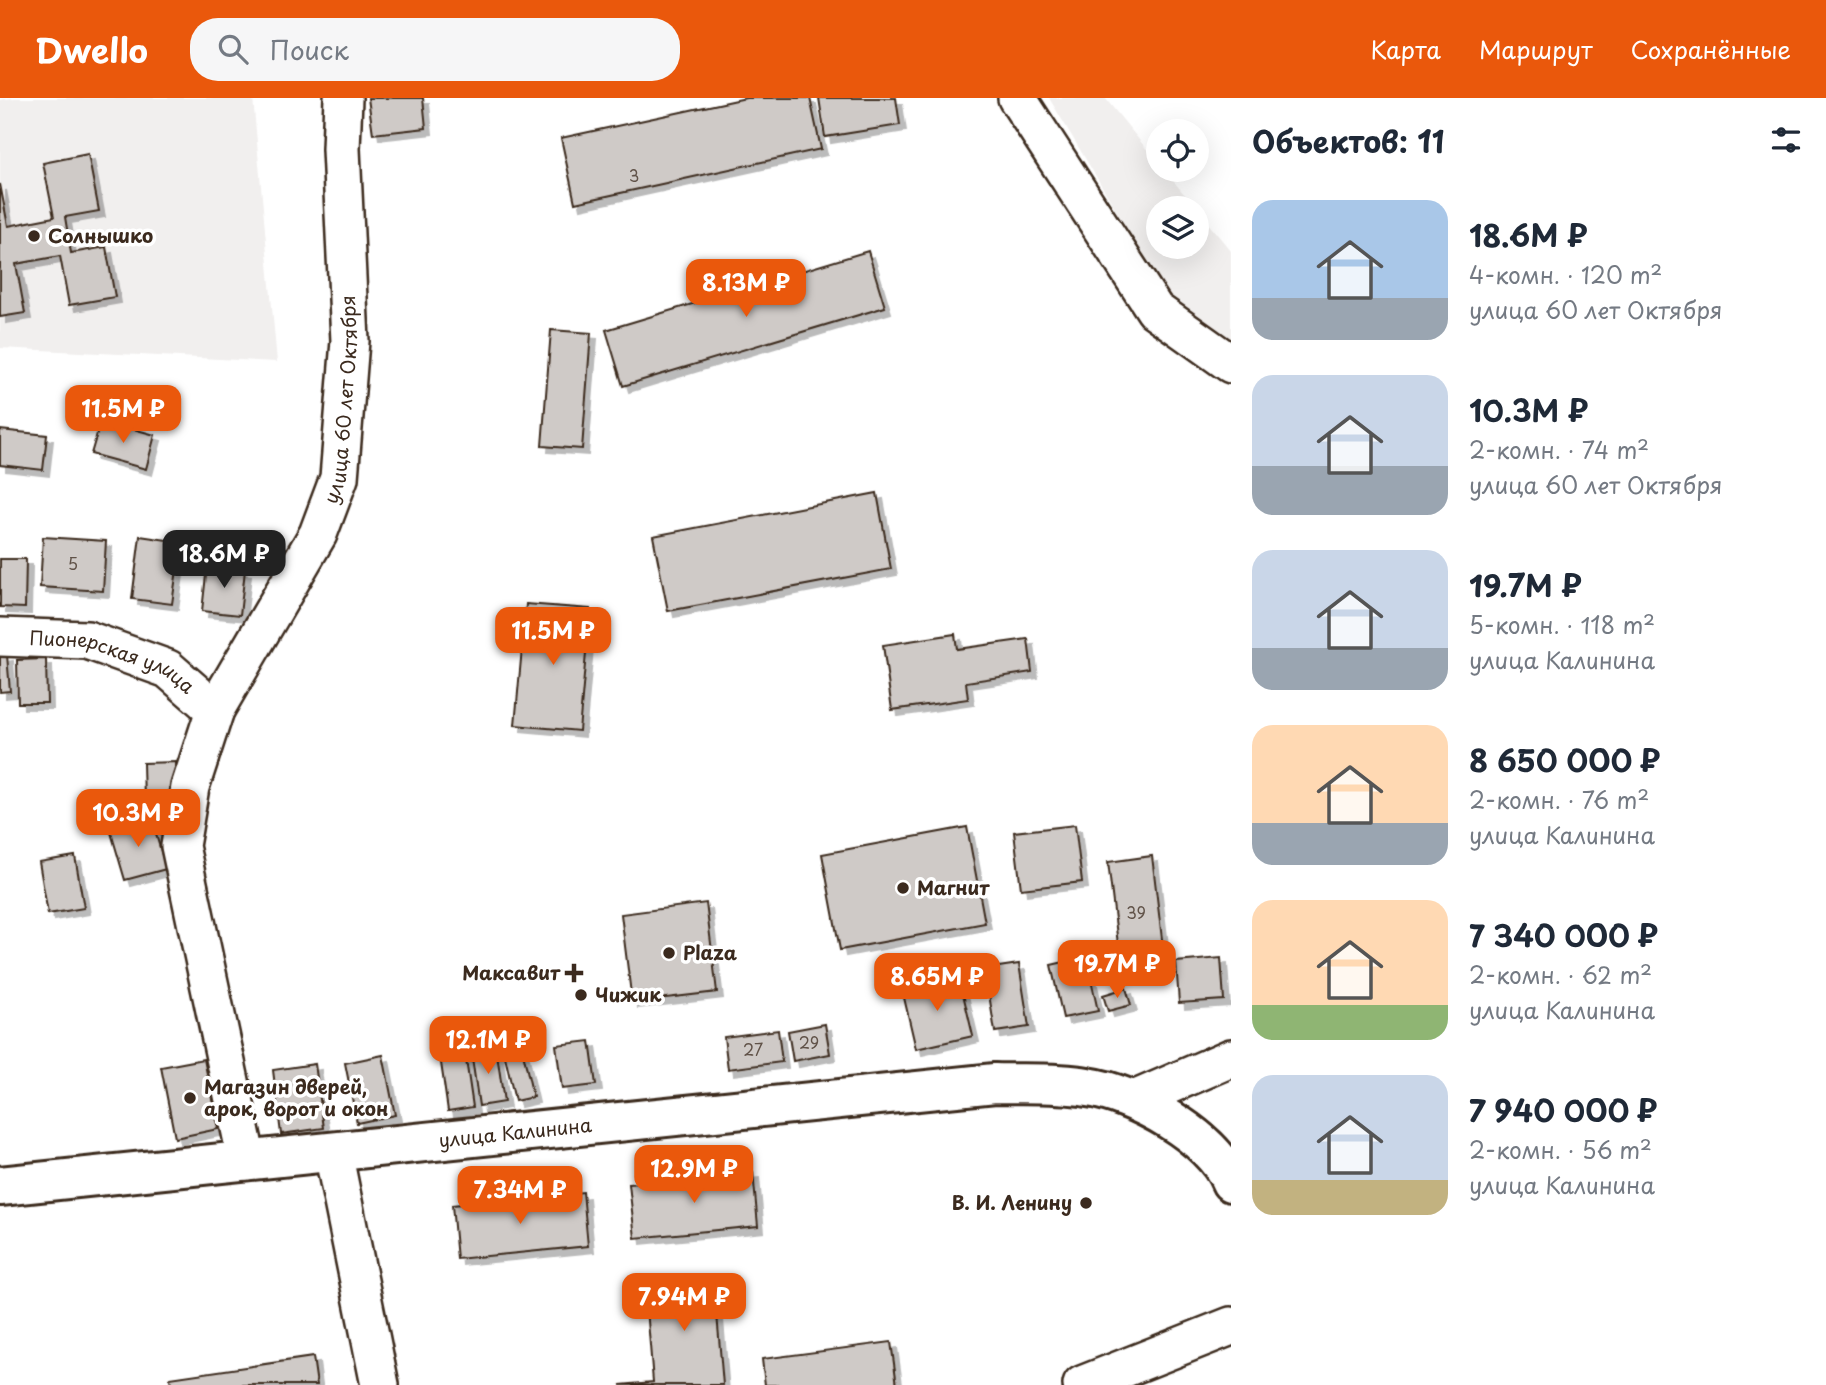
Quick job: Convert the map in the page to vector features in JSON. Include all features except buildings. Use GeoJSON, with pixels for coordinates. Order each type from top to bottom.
{"type":"FeatureCollection","features":[{"type":"Feature","properties":{"kind":"main road","name":"улица Калинина"},"geometry":{"type":"LineString","coordinates":[[0,1186],[995,1083],[1087,1087],[1134,1100],[1198,1139],[1231,1182]]}},
{"type":"Feature","properties":{"kind":"street","name":"улица 60 лет Октября"},"geometry":{"type":"LineString","coordinates":[[247,1161],[180,846],[190,787],[215,710],[318,534],[339,478],[350,341],[341,149],[343,98]]}},
{"type":"Feature","properties":{"kind":"street"},"geometry":{"type":"LineString","coordinates":[[1017,98],[1155,310],[1231,364]]}},
{"type":"Feature","properties":{"kind":"street","name":"Пионерская улица"},"geometry":{"type":"LineString","coordinates":[[0,637],[87,640],[168,669],[215,710]]}},
{"type":"Feature","properties":{"kind":"street"},"geometry":{"type":"LineString","coordinates":[[1134,1100],[1231,1058]]}},
{"type":"Feature","properties":{"kind":"street"},"geometry":{"type":"LineString","coordinates":[[332,1152],[380,1385]]}},
{"type":"Feature","properties":{"kind":"street"},"geometry":{"type":"LineString","coordinates":[[1082,1385],[1231,1326]]}},
{"type":"Feature","properties":{"kind":"shaded area"},"geometry":{"type":"Polygon","coordinates":[[[253,98],[277,362],[0,348],[0,100],[253,98]]]}},
{"type":"Feature","properties":{"kind":"shaded area"},"geometry":{"type":"Polygon","coordinates":[[[1049,98],[1105,98],[1146,148],[1146,182],[1174,182],[1186,196],[1146,196],[1146,259],[1209,259],[1209,224],[1231,251],[1231,339],[1167,295],[1049,98]]]}},
{"type":"Feature","properties":{"kind":"place","name":"Солнышко"},"geometry":{"type":"Point","coordinates":[34,236]}},
{"type":"Feature","properties":{"kind":"place","name":"Магнит"},"geometry":{"type":"Point","coordinates":[903,888]}},
{"type":"Feature","properties":{"kind":"place","name":"Plaza"},"geometry":{"type":"Point","coordinates":[669,953]}},
{"type":"Feature","properties":{"kind":"place","name":"Максавит"},"geometry":{"type":"Point","coordinates":[574,973]}},
{"type":"Feature","properties":{"kind":"place","name":"Чижик"},"geometry":{"type":"Point","coordinates":[581,995]}},
{"type":"Feature","properties":{"kind":"place","name":"Магазин дверей, арок, ворот и окон"},"geometry":{"type":"Point","coordinates":[190,1098]}},
{"type":"Feature","properties":{"kind":"place","name":"В. И. Ленину"},"geometry":{"type":"Point","coordinates":[1086,1203]}}]}
